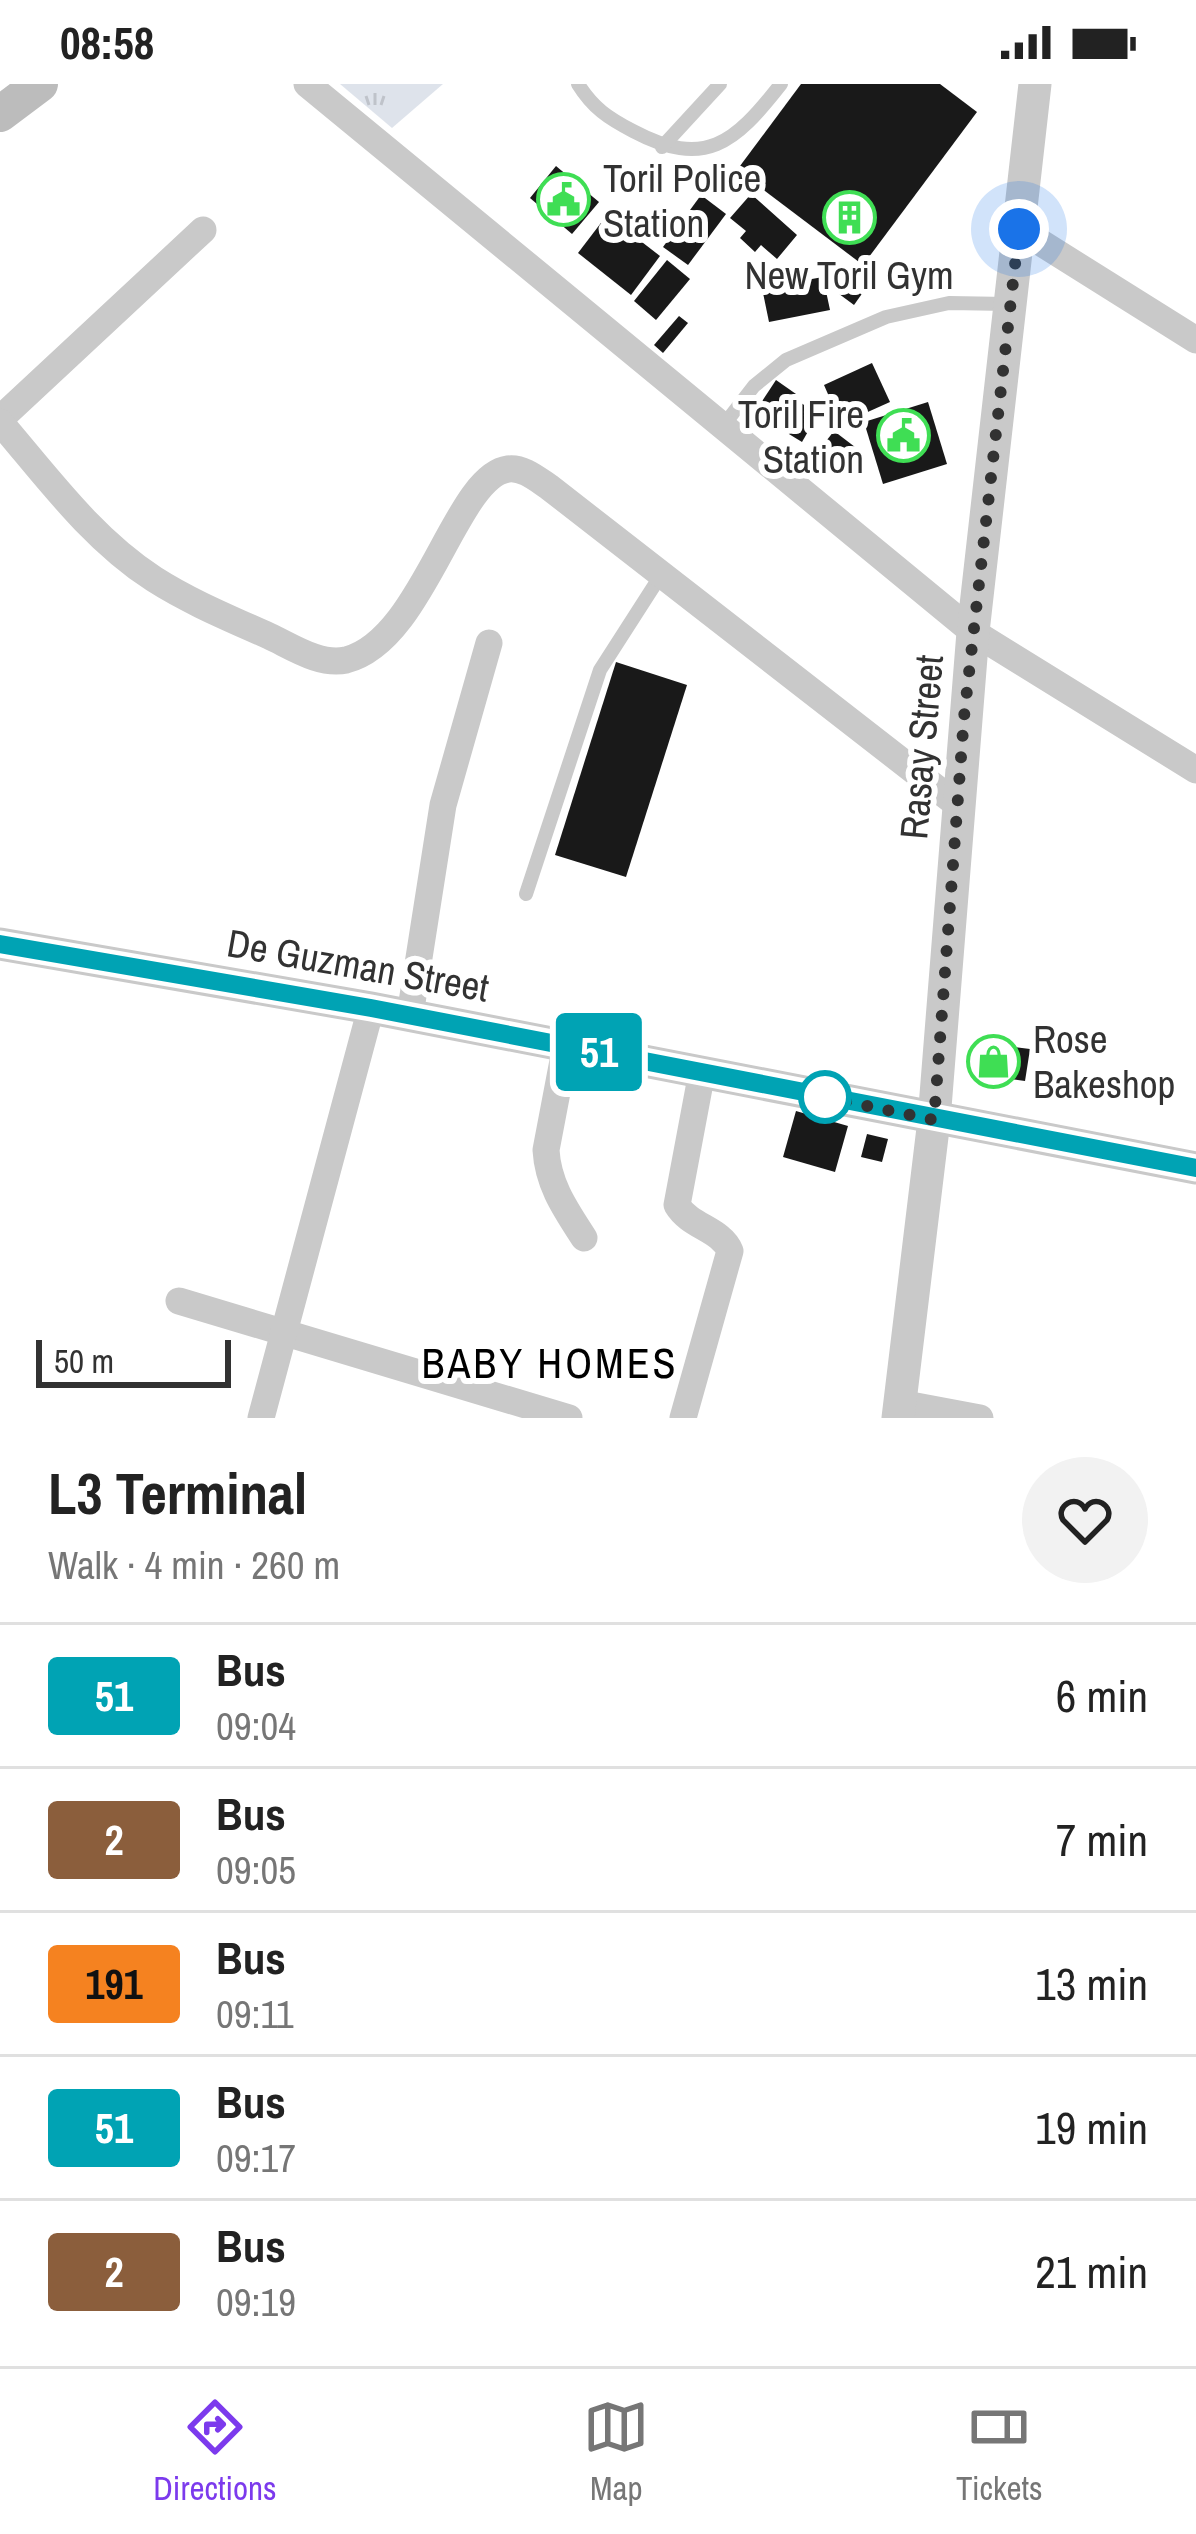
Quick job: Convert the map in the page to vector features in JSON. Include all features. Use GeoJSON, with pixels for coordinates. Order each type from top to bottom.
{"type":"FeatureCollection","features":[{"type":"Feature","properties":{"kind":"main road"},"geometry":{"type":"LineString","coordinates":[[0,114],[40,84]]}},
{"type":"Feature","properties":{"kind":"street"},"geometry":{"type":"LineString","coordinates":[[307,84],[973,632],[1196,770]]}},
{"type":"Feature","properties":{"kind":"street","name":"Rasay Street"},"geometry":{"type":"LineString","coordinates":[[899,1411],[934,1120],[973,632],[1031,85]]}},
{"type":"Feature","properties":{"kind":"street"},"geometry":{"type":"LineString","coordinates":[[1019,229],[1196,340]]}},
{"type":"Feature","properties":{"kind":"street"},"geometry":{"type":"LineString","coordinates":[[203,230],[0,420],[110,545],[150,577],[188,599],[332,662],[361,653],[391,629],[412,603],[477,491],[498,472],[511,468],[549,487],[958,805]]}},
{"type":"Feature","properties":{"kind":"street"},"geometry":{"type":"LineString","coordinates":[[410,1016],[442,805],[489,643]]}},
{"type":"Feature","properties":{"kind":"street","name":"De Guzman Street"},"geometry":{"type":"LineString","coordinates":[[0,944],[371,1008],[1196,1168]]}},
{"type":"Feature","properties":{"kind":"street"},"geometry":{"type":"LineString","coordinates":[[260,1418],[371,1008]]}},
{"type":"Feature","properties":{"kind":"street"},"geometry":{"type":"LineString","coordinates":[[566,1045],[547,1166],[560,1202],[584,1238]]}},
{"type":"Feature","properties":{"kind":"street"},"geometry":{"type":"LineString","coordinates":[[683,1418],[730,1251],[723,1238],[694,1224],[677,1205],[703,1072]]}},
{"type":"Feature","properties":{"kind":"street"},"geometry":{"type":"LineString","coordinates":[[179,1301],[531,1412],[569,1418]]}},
{"type":"Feature","properties":{"kind":"street"},"geometry":{"type":"LineString","coordinates":[[899,1411],[980,1418]]}},
{"type":"Feature","properties":{"kind":"lane"},"geometry":{"type":"LineString","coordinates":[[578,84],[602,114],[662,147],[699,152],[748,119],[781,84]]}},
{"type":"Feature","properties":{"kind":"lane"},"geometry":{"type":"LineString","coordinates":[[662,147],[720,84]]}},
{"type":"Feature","properties":{"kind":"lane"},"geometry":{"type":"LineString","coordinates":[[723,426],[754,386],[786,360],[886,317],[949,302],[1011,304]]}},
{"type":"Feature","properties":{"kind":"lane"},"geometry":{"type":"LineString","coordinates":[[526,894],[591,693],[614,644],[662,575]]}},
{"type":"Feature","properties":{"kind":"green space"},"geometry":{"type":"Polygon","coordinates":[[[340,84],[443,84],[392,128],[340,84]]]}},
{"type":"Feature","properties":{"kind":"building","name":"New Toril Gym"},"geometry":{"type":"Polygon","coordinates":[[[801,84],[940,84],[977,112],[863,265],[737,170],[801,84]]]}},
{"type":"Feature","properties":{"kind":"building","name":"Toril Police Station"},"geometry":{"type":"Polygon","coordinates":[[[556,166],[599,202],[572,234],[530,198],[556,166]]]}},
{"type":"Feature","properties":{"kind":"building"},"geometry":{"type":"Polygon","coordinates":[[[751,194],[797,235],[777,259],[761,245],[755,252],[740,238],[746,231],[730,218],[751,194]]]}},
{"type":"Feature","properties":{"kind":"building"},"geometry":{"type":"Polygon","coordinates":[[[701,195],[726,214],[688,265],[663,247],[701,195]]]}},
{"type":"Feature","properties":{"kind":"building"},"geometry":{"type":"Polygon","coordinates":[[[607,215],[660,256],[631,295],[578,253],[607,215]]]}},
{"type":"Feature","properties":{"kind":"building"},"geometry":{"type":"Polygon","coordinates":[[[667,260],[690,279],[656,320],[634,301],[667,260]]]}},
{"type":"Feature","properties":{"kind":"building"},"geometry":{"type":"Polygon","coordinates":[[[843,271],[866,288],[854,305],[831,288],[843,271]]]}},
{"type":"Feature","properties":{"kind":"building"},"geometry":{"type":"Polygon","coordinates":[[[823,277],[830,310],[769,322],[762,288],[823,277]]]}},
{"type":"Feature","properties":{"kind":"building"},"geometry":{"type":"Polygon","coordinates":[[[679,316],[688,323],[663,353],[654,345],[679,316]]]}},
{"type":"Feature","properties":{"kind":"building"},"geometry":{"type":"Polygon","coordinates":[[[872,363],[890,402],[841,424],[824,385],[872,363]]]}},
{"type":"Feature","properties":{"kind":"building"},"geometry":{"type":"Polygon","coordinates":[[[776,380],[796,394],[777,421],[757,409],[776,380]]]}},
{"type":"Feature","properties":{"kind":"building","name":"Toril Fire Station"},"geometry":{"type":"Polygon","coordinates":[[[928,402],[947,464],[883,484],[864,422],[928,402]]]}},
{"type":"Feature","properties":{"kind":"building"},"geometry":{"type":"Polygon","coordinates":[[[801,403],[818,414],[802,442],[784,431],[801,403]]]}},
{"type":"Feature","properties":{"kind":"building"},"geometry":{"type":"Polygon","coordinates":[[[834,431],[855,447],[834,476],[812,459],[834,431]]]}},
{"type":"Feature","properties":{"kind":"building"},"geometry":{"type":"Polygon","coordinates":[[[616,662],[687,685],[626,877],[555,855],[616,662]]]}},
{"type":"Feature","properties":{"kind":"building"},"geometry":{"type":"Polygon","coordinates":[[[984,1043],[1030,1049],[1025,1081],[980,1075],[984,1043]]]}},
{"type":"Feature","properties":{"kind":"building"},"geometry":{"type":"Polygon","coordinates":[[[796,1111],[848,1126],[835,1172],[783,1157],[796,1111]]]}},
{"type":"Feature","properties":{"kind":"building"},"geometry":{"type":"Polygon","coordinates":[[[867,1134],[888,1139],[882,1162],[861,1157],[867,1134]]]}},
{"type":"Feature","properties":{"kind":"bus line","name":"51"},"geometry":{"type":"LineString","coordinates":[[0,944],[371,1008],[1196,1168]]}},
{"type":"Feature","properties":{"kind":"place","name":"Toril Police Station"},"geometry":{"type":"Point","coordinates":[564,200]}},
{"type":"Feature","properties":{"kind":"place","name":"New Toril Gym"},"geometry":{"type":"Point","coordinates":[849,218]}},
{"type":"Feature","properties":{"kind":"place","name":"Toril Fire Station"},"geometry":{"type":"Point","coordinates":[903,436]}},
{"type":"Feature","properties":{"kind":"place","name":"Rose Bakeshop"},"geometry":{"type":"Point","coordinates":[994,1061]}},
{"type":"Feature","properties":{"kind":"district","name":"BABY HOMES"},"geometry":{"type":"Point","coordinates":[550,1363]}},
{"type":"Feature","properties":{"kind":"route"},"geometry":{"type":"LineString","coordinates":[[825,1097],[934,1120],[964,717],[1019,229]]}}]}
